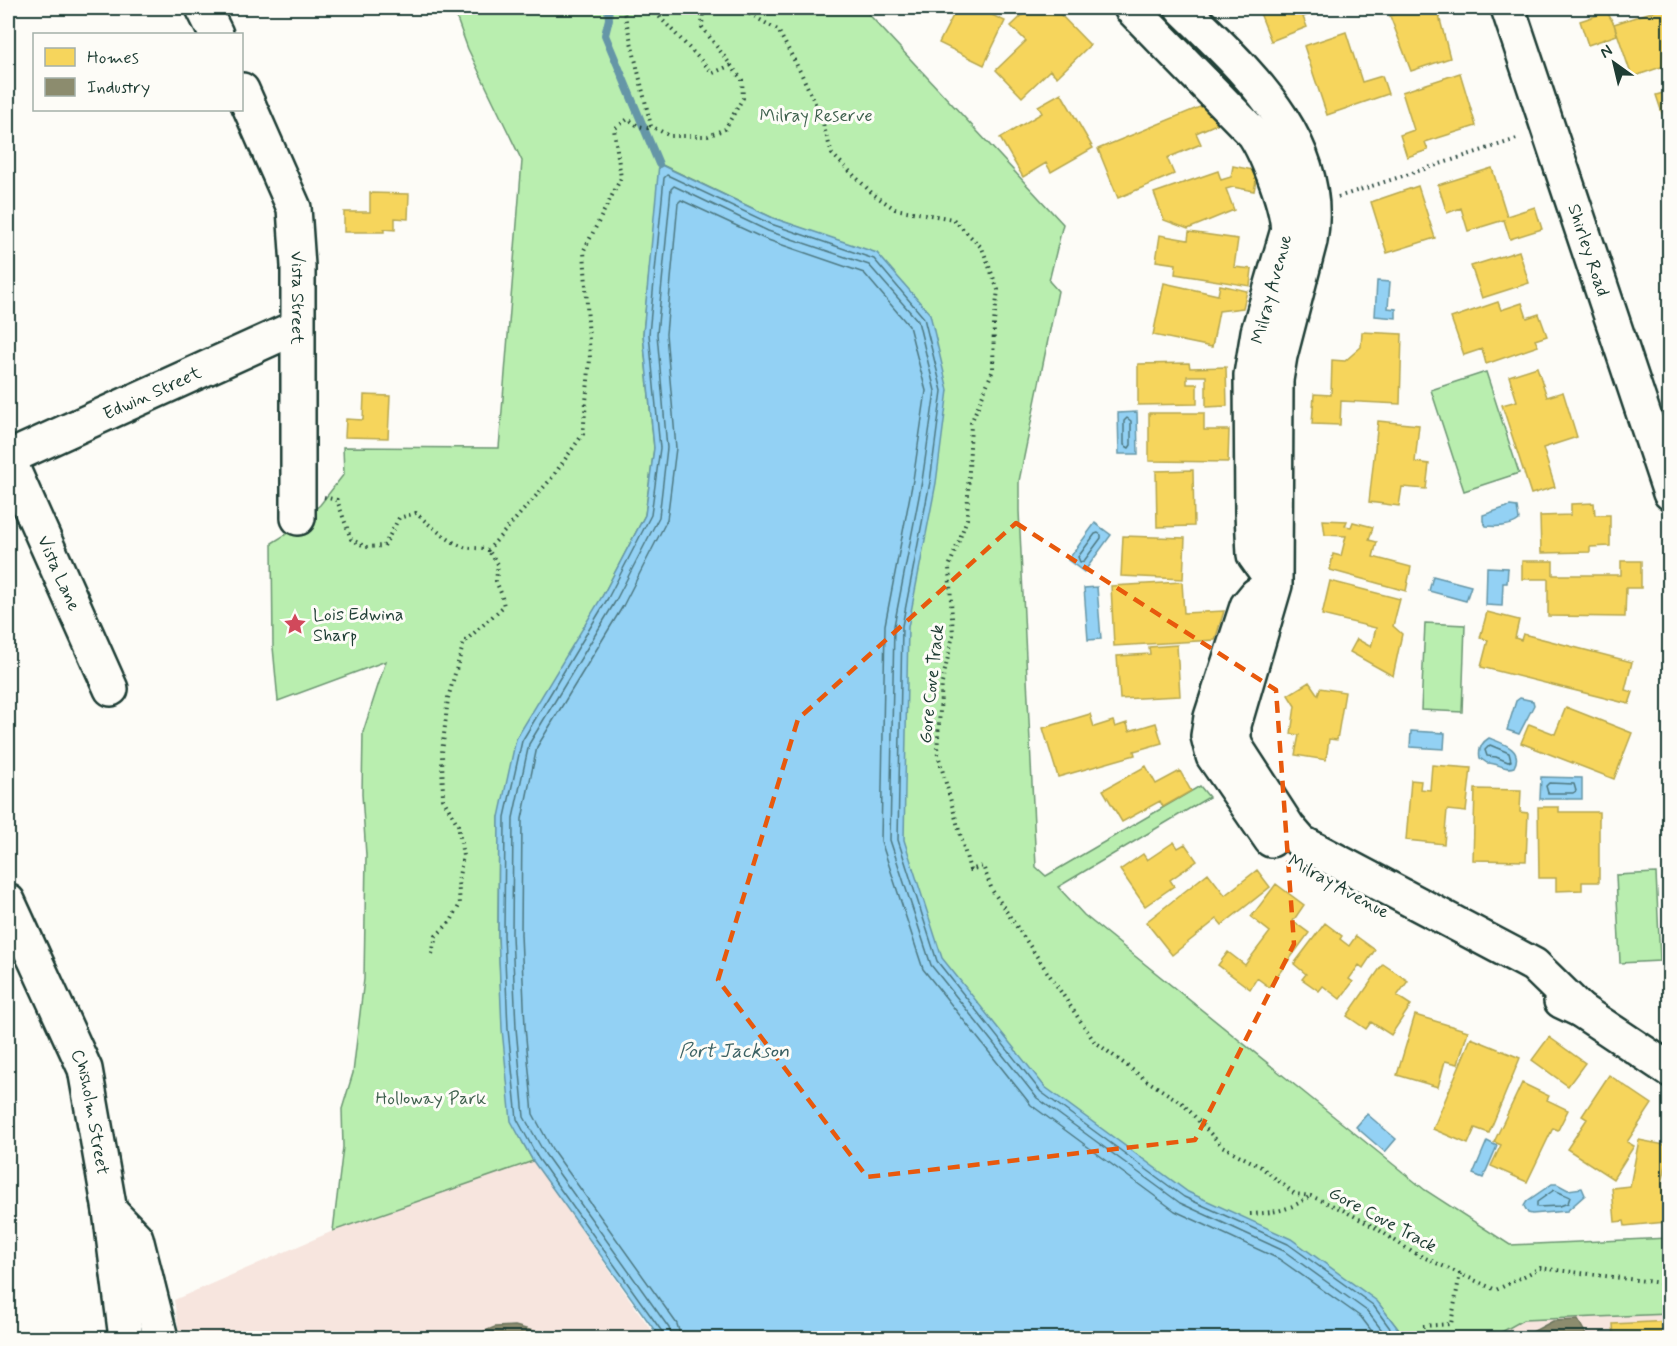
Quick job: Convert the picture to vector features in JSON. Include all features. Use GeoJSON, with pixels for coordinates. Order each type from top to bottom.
{"type":"FeatureCollection","features":[{"type":"Feature","properties":{"kind":"street"},"geometry":{"type":"LineString","coordinates":[[203,8],[216,33]]}},
{"type":"Feature","properties":{"kind":"street","name":"Milray Avenue"},"geometry":{"type":"LineString","coordinates":[[1131,8],[1254,134],[1265,153],[1287,217],[1287,233],[1258,332],[1251,375],[1254,555],[1275,585]]}},
{"type":"Feature","properties":{"kind":"street","name":"Milray Avenue"},"geometry":{"type":"LineString","coordinates":[[1182,8],[1255,80],[1272,103],[1307,172],[1311,188],[1310,241],[1276,380],[1275,585]]}},
{"type":"Feature","properties":{"kind":"street","name":"Shirley Road"},"geometry":{"type":"LineString","coordinates":[[1508,8],[1670,493]]}},
{"type":"Feature","properties":{"kind":"street","name":"Vista Street"},"geometry":{"type":"LineString","coordinates":[[243,92],[294,208],[298,266],[298,518]]}},
{"type":"Feature","properties":{"kind":"street","name":"Edwin Street"},"geometry":{"type":"LineString","coordinates":[[8,458],[297,327]]}},
{"type":"Feature","properties":{"kind":"street","name":"Vista Lane"},"geometry":{"type":"LineString","coordinates":[[8,458],[111,689]]}},
{"type":"Feature","properties":{"kind":"street","name":"Milray Avenue"},"geometry":{"type":"LineString","coordinates":[[1275,585],[1256,595],[1247,606],[1208,731],[1213,756],[1282,854],[1294,865],[1580,1010],[1670,1070]]}},
{"type":"Feature","properties":{"kind":"street","name":"Chisholm Street"},"geometry":{"type":"LineString","coordinates":[[8,901],[85,1069],[110,1211],[126,1338]]}},
{"type":"Feature","properties":{"kind":"street"},"geometry":{"type":"LineString","coordinates":[[110,1211],[136,1238],[161,1338]]}},
{"type":"Feature","properties":{"kind":"path"},"geometry":{"type":"LineString","coordinates":[[623,8],[650,127]]}},
{"type":"Feature","properties":{"kind":"path"},"geometry":{"type":"LineString","coordinates":[[651,8],[713,73],[731,65]]}},
{"type":"Feature","properties":{"kind":"path"},"geometry":{"type":"LineString","coordinates":[[488,550],[551,479],[583,434],[590,359],[584,250],[621,178],[614,129],[628,120],[638,126],[650,127],[670,136],[708,136],[725,129],[743,98],[742,80],[702,27],[703,8]]}},
{"type":"Feature","properties":{"kind":"path","name":"Gore Cove Track"},"geometry":{"type":"LineString","coordinates":[[739,8],[778,30],[820,114],[832,154],[873,194],[895,209],[953,219],[982,248],[998,290],[994,322],[993,370],[971,423],[967,519],[949,567],[953,635],[942,683],[937,751],[970,870],[983,866],[992,890],[1094,1041],[1146,1080],[1182,1102],[1222,1146],[1261,1167],[1295,1194],[1311,1196],[1343,1210],[1412,1252],[1496,1290],[1540,1268],[1670,1284]]}},
{"type":"Feature","properties":{"kind":"path"},"geometry":{"type":"LineString","coordinates":[[1312,203],[1345,195],[1517,139]]}},
{"type":"Feature","properties":{"kind":"path"},"geometry":{"type":"LineString","coordinates":[[351,539],[366,547],[384,546],[399,518],[416,513],[438,532],[464,547],[477,546],[488,550],[498,564],[496,581],[504,606],[464,642],[448,698],[442,753],[443,799],[458,825],[464,856],[458,881],[460,904],[451,921],[436,936],[432,954]]}},
{"type":"Feature","properties":{"kind":"path"},"geometry":{"type":"LineString","coordinates":[[1250,1214],[1275,1213],[1297,1205],[1311,1196]]}},
{"type":"Feature","properties":{"kind":"path"},"geometry":{"type":"LineString","coordinates":[[1423,1326],[1451,1324],[1460,1273]]}},
{"type":"Feature","properties":{"kind":"highlighted area"},"geometry":{"type":"Polygon","coordinates":[[[1016,523],[1276,690],[1294,944],[1195,1140],[867,1177],[718,980],[798,719],[1016,523]]]}},
{"type":"Feature","properties":{"kind":"shaded area"},"geometry":{"type":"Polygon","coordinates":[[[533,1161],[657,1338],[180,1338],[174,1300],[333,1231],[533,1161]]]}},
{"type":"Feature","properties":{"kind":"shaded area"},"geometry":{"type":"Polygon","coordinates":[[[1413,1303],[1669,1314],[1669,1338],[1417,1338],[1413,1303]]]}},
{"type":"Feature","properties":{"kind":"green space"},"geometry":{"type":"Polygon","coordinates":[[[453,8],[863,8],[1063,224],[1049,281],[1058,291],[1019,481],[1036,867],[1046,876],[1200,786],[1209,797],[1058,887],[1084,915],[1425,1190],[1510,1245],[1669,1238],[1669,1314],[1523,1320],[1491,1338],[1405,1338],[1379,1304],[1205,1206],[964,1029],[881,796],[869,252],[773,218],[660,164],[643,334],[654,448],[645,515],[603,595],[499,817],[498,935],[502,1014],[522,1141],[533,1161],[333,1231],[343,1147],[342,1109],[353,1073],[364,979],[366,855],[362,794],[363,732],[386,661],[278,701],[273,647],[272,543],[320,505],[344,474],[343,447],[499,448],[522,161],[468,49],[453,8]]]}},
{"type":"Feature","properties":{"kind":"green space"},"geometry":{"type":"Polygon","coordinates":[[[1486,372],[1519,473],[1464,491],[1431,390],[1486,372]]]}},
{"type":"Feature","properties":{"kind":"green space"},"geometry":{"type":"Polygon","coordinates":[[[1425,623],[1465,625],[1462,712],[1421,710],[1425,623]]]}},
{"type":"Feature","properties":{"kind":"green space"},"geometry":{"type":"Polygon","coordinates":[[[1656,873],[1660,961],[1620,963],[1616,875],[1656,873]]]}},
{"type":"Feature","properties":{"kind":"water","name":"Port Jackson"},"geometry":{"type":"Polygon","coordinates":[[[659,164],[773,218],[877,253],[930,314],[948,390],[936,483],[908,627],[904,840],[942,958],[1045,1087],[1188,1192],[1291,1239],[1377,1301],[1405,1338],[660,1338],[533,1161],[511,1121],[502,1029],[498,935],[499,817],[516,739],[603,595],[645,515],[654,448],[643,334],[659,164]]]}},
{"type":"Feature","properties":{"kind":"water"},"geometry":{"type":"Polygon","coordinates":[[[1377,281],[1390,282],[1388,308],[1396,309],[1396,318],[1375,316],[1377,281]]]}},
{"type":"Feature","properties":{"kind":"water"},"geometry":{"type":"Polygon","coordinates":[[[1137,412],[1138,454],[1119,454],[1118,413],[1137,412]]]}},
{"type":"Feature","properties":{"kind":"water"},"geometry":{"type":"Polygon","coordinates":[[[1510,506],[1517,507],[1519,520],[1508,525],[1486,526],[1483,515],[1510,506]]]}},
{"type":"Feature","properties":{"kind":"water"},"geometry":{"type":"Polygon","coordinates":[[[1095,523],[1111,535],[1084,572],[1068,560],[1095,523]]]}},
{"type":"Feature","properties":{"kind":"water"},"geometry":{"type":"Polygon","coordinates":[[[1487,567],[1508,568],[1507,583],[1503,583],[1502,606],[1486,605],[1487,567]]]}},
{"type":"Feature","properties":{"kind":"water"},"geometry":{"type":"Polygon","coordinates":[[[1433,576],[1471,586],[1466,601],[1429,591],[1433,576]]]}},
{"type":"Feature","properties":{"kind":"water"},"geometry":{"type":"Polygon","coordinates":[[[1097,587],[1101,639],[1088,640],[1084,588],[1097,587]]]}},
{"type":"Feature","properties":{"kind":"water"},"geometry":{"type":"Polygon","coordinates":[[[1520,698],[1533,701],[1534,705],[1519,734],[1507,730],[1516,701],[1520,698]]]}},
{"type":"Feature","properties":{"kind":"water"},"geometry":{"type":"Polygon","coordinates":[[[1411,731],[1445,733],[1444,749],[1410,747],[1411,731]]]}},
{"type":"Feature","properties":{"kind":"water"},"geometry":{"type":"Polygon","coordinates":[[[1489,738],[1514,751],[1516,761],[1514,767],[1507,768],[1487,763],[1480,758],[1481,746],[1489,738]]]}},
{"type":"Feature","properties":{"kind":"water"},"geometry":{"type":"Polygon","coordinates":[[[1541,777],[1582,778],[1582,799],[1540,799],[1541,777]]]}},
{"type":"Feature","properties":{"kind":"water"},"geometry":{"type":"Polygon","coordinates":[[[1367,1114],[1396,1139],[1385,1152],[1356,1127],[1367,1114]]]}},
{"type":"Feature","properties":{"kind":"water"},"geometry":{"type":"Polygon","coordinates":[[[1487,1141],[1497,1146],[1483,1178],[1473,1174],[1487,1141]]]}},
{"type":"Feature","properties":{"kind":"water"},"geometry":{"type":"Polygon","coordinates":[[[1552,1184],[1568,1190],[1582,1188],[1585,1195],[1567,1211],[1528,1213],[1524,1206],[1527,1201],[1552,1184]]]}},
{"type":"Feature","properties":{"kind":"building: Homes"},"geometry":{"type":"Polygon","coordinates":[[[957,8],[977,8],[1005,21],[984,65],[939,43],[957,8]]]}},
{"type":"Feature","properties":{"kind":"building: Homes"},"geometry":{"type":"Polygon","coordinates":[[[1030,8],[1054,8],[1090,45],[1057,77],[1050,70],[1022,97],[996,70],[1026,41],[1011,26],[1030,8]]]}},
{"type":"Feature","properties":{"kind":"building: Homes"},"geometry":{"type":"Polygon","coordinates":[[[1258,8],[1320,8],[1321,10],[1303,17],[1307,27],[1271,41],[1258,8]]]}},
{"type":"Feature","properties":{"kind":"building: Homes"},"geometry":{"type":"Polygon","coordinates":[[[1417,8],[1437,8],[1450,58],[1411,71],[1390,16],[1417,8]]]}},
{"type":"Feature","properties":{"kind":"building: Homes"},"geometry":{"type":"Polygon","coordinates":[[[1667,8],[1670,16],[1670,64],[1632,77],[1614,24],[1667,8]]]}},
{"type":"Feature","properties":{"kind":"building: Homes"},"geometry":{"type":"Polygon","coordinates":[[[1607,12],[1617,35],[1588,45],[1580,21],[1607,12]]]}},
{"type":"Feature","properties":{"kind":"building: Homes"},"geometry":{"type":"Polygon","coordinates":[[[1346,32],[1362,82],[1382,76],[1388,94],[1327,115],[1304,46],[1346,32]]]}},
{"type":"Feature","properties":{"kind":"building: Homes"},"geometry":{"type":"Polygon","coordinates":[[[1460,73],[1476,126],[1425,142],[1428,150],[1407,157],[1400,135],[1414,130],[1402,92],[1460,73]]]}},
{"type":"Feature","properties":{"kind":"building: Homes"},"geometry":{"type":"Polygon","coordinates":[[[1670,91],[1670,137],[1656,95],[1670,91]]]}},
{"type":"Feature","properties":{"kind":"building: Homes"},"geometry":{"type":"Polygon","coordinates":[[[1061,93],[1093,148],[1051,172],[1046,163],[1023,177],[1000,138],[1042,113],[1038,106],[1061,93]]]}},
{"type":"Feature","properties":{"kind":"building: Homes"},"geometry":{"type":"Polygon","coordinates":[[[1202,106],[1221,122],[1196,133],[1201,144],[1167,158],[1174,174],[1118,198],[1098,149],[1202,106]]]}},
{"type":"Feature","properties":{"kind":"building: Homes"},"geometry":{"type":"Polygon","coordinates":[[[1233,166],[1258,171],[1254,191],[1233,187],[1226,189],[1234,210],[1188,229],[1164,220],[1154,193],[1218,171],[1221,180],[1231,177],[1233,166]]]}},
{"type":"Feature","properties":{"kind":"building: Homes"},"geometry":{"type":"Polygon","coordinates":[[[1492,168],[1507,216],[1535,207],[1542,229],[1510,239],[1504,220],[1468,231],[1461,208],[1447,213],[1438,185],[1492,168]]]}},
{"type":"Feature","properties":{"kind":"building: Homes"},"geometry":{"type":"Polygon","coordinates":[[[1418,186],[1435,238],[1387,253],[1371,202],[1418,186]]]}},
{"type":"Feature","properties":{"kind":"building: Homes"},"geometry":{"type":"Polygon","coordinates":[[[370,193],[409,194],[408,219],[395,218],[395,230],[344,232],[344,212],[370,212],[370,193]]]}},
{"type":"Feature","properties":{"kind":"building: Homes"},"geometry":{"type":"Polygon","coordinates":[[[1189,232],[1238,239],[1234,267],[1252,269],[1250,286],[1175,274],[1176,264],[1156,261],[1160,235],[1188,240],[1189,232]]]}},
{"type":"Feature","properties":{"kind":"building: Homes"},"geometry":{"type":"Polygon","coordinates":[[[1519,251],[1529,283],[1482,298],[1471,266],[1519,251]]]}},
{"type":"Feature","properties":{"kind":"building: Homes"},"geometry":{"type":"Polygon","coordinates":[[[1164,283],[1218,295],[1220,285],[1247,291],[1243,308],[1219,311],[1212,347],[1153,335],[1164,283]]]}},
{"type":"Feature","properties":{"kind":"building: Homes"},"geometry":{"type":"Polygon","coordinates":[[[1498,302],[1501,310],[1522,303],[1527,318],[1539,314],[1547,336],[1535,340],[1538,346],[1486,364],[1482,349],[1464,355],[1451,318],[1498,302]]]}},
{"type":"Feature","properties":{"kind":"building: Homes"},"geometry":{"type":"Polygon","coordinates":[[[1362,332],[1402,334],[1400,404],[1341,401],[1340,425],[1312,424],[1314,394],[1331,395],[1332,360],[1345,361],[1361,347],[1362,332]]]}},
{"type":"Feature","properties":{"kind":"building: Homes"},"geometry":{"type":"Polygon","coordinates":[[[1189,363],[1190,368],[1226,367],[1227,406],[1206,407],[1206,376],[1187,376],[1187,384],[1197,384],[1197,404],[1138,405],[1138,364],[1189,363]]]}},
{"type":"Feature","properties":{"kind":"building: Homes"},"geometry":{"type":"Polygon","coordinates":[[[1537,367],[1547,397],[1563,392],[1577,437],[1543,448],[1555,487],[1531,494],[1502,405],[1517,401],[1509,376],[1537,367]]]}},
{"type":"Feature","properties":{"kind":"building: Homes"},"geometry":{"type":"Polygon","coordinates":[[[364,395],[390,396],[388,438],[345,437],[346,419],[363,420],[364,395]]]}},
{"type":"Feature","properties":{"kind":"building: Homes"},"geometry":{"type":"Polygon","coordinates":[[[1149,413],[1204,413],[1204,430],[1229,430],[1228,462],[1149,461],[1149,413]]]}},
{"type":"Feature","properties":{"kind":"building: Homes"},"geometry":{"type":"Polygon","coordinates":[[[1378,421],[1419,425],[1415,462],[1429,464],[1426,489],[1402,487],[1399,506],[1369,502],[1378,421]]]}},
{"type":"Feature","properties":{"kind":"building: Homes"},"geometry":{"type":"Polygon","coordinates":[[[1193,470],[1194,526],[1157,527],[1156,471],[1193,470]]]}},
{"type":"Feature","properties":{"kind":"building: Homes"},"geometry":{"type":"Polygon","coordinates":[[[1594,503],[1595,515],[1610,515],[1610,546],[1590,547],[1590,552],[1541,553],[1540,516],[1571,515],[1571,504],[1594,503]]]}},
{"type":"Feature","properties":{"kind":"building: Homes"},"geometry":{"type":"Polygon","coordinates":[[[1323,520],[1347,521],[1345,526],[1351,527],[1353,522],[1373,527],[1369,540],[1377,542],[1373,557],[1411,567],[1406,591],[1330,570],[1333,554],[1341,556],[1346,536],[1325,535],[1323,520]]]}},
{"type":"Feature","properties":{"kind":"building: Homes"},"geometry":{"type":"Polygon","coordinates":[[[1123,536],[1185,538],[1183,579],[1121,576],[1123,536]]]}},
{"type":"Feature","properties":{"kind":"building: Homes"},"geometry":{"type":"Polygon","coordinates":[[[1522,561],[1553,561],[1553,575],[1621,575],[1621,561],[1641,561],[1641,588],[1626,588],[1625,617],[1548,616],[1548,579],[1522,579],[1522,561]]]}},
{"type":"Feature","properties":{"kind":"building: Homes"},"geometry":{"type":"Polygon","coordinates":[[[1330,581],[1400,599],[1393,626],[1402,634],[1393,676],[1350,652],[1357,639],[1371,647],[1376,628],[1322,615],[1330,581]]]}},
{"type":"Feature","properties":{"kind":"building: Homes"},"geometry":{"type":"Polygon","coordinates":[[[1182,582],[1184,613],[1224,611],[1215,640],[1114,646],[1111,586],[1182,582]]]}},
{"type":"Feature","properties":{"kind":"building: Homes"},"geometry":{"type":"Polygon","coordinates":[[[1487,612],[1519,620],[1515,638],[1521,640],[1523,634],[1632,662],[1625,690],[1633,692],[1629,704],[1481,667],[1488,640],[1480,638],[1487,612]]]}},
{"type":"Feature","properties":{"kind":"building: Homes"},"geometry":{"type":"Polygon","coordinates":[[[1177,645],[1180,696],[1120,699],[1117,656],[1150,654],[1149,647],[1177,645]]]}},
{"type":"Feature","properties":{"kind":"building: Homes"},"geometry":{"type":"Polygon","coordinates":[[[1309,682],[1318,695],[1320,688],[1345,692],[1337,740],[1329,739],[1326,760],[1295,755],[1299,735],[1291,734],[1295,706],[1288,695],[1309,682]]]}},
{"type":"Feature","properties":{"kind":"building: Homes"},"geometry":{"type":"Polygon","coordinates":[[[1566,707],[1632,733],[1614,779],[1521,743],[1529,724],[1555,734],[1566,707]]]}},
{"type":"Feature","properties":{"kind":"building: Homes"},"geometry":{"type":"Polygon","coordinates":[[[1090,714],[1094,727],[1113,721],[1115,727],[1127,723],[1129,731],[1156,723],[1162,743],[1134,751],[1135,755],[1058,777],[1043,728],[1090,714]]]}},
{"type":"Feature","properties":{"kind":"building: Homes"},"geometry":{"type":"Polygon","coordinates":[[[1432,765],[1471,768],[1466,812],[1447,810],[1444,844],[1406,840],[1411,780],[1421,781],[1420,789],[1430,790],[1432,765]]]}},
{"type":"Feature","properties":{"kind":"building: Homes"},"geometry":{"type":"Polygon","coordinates":[[[1146,766],[1156,784],[1180,771],[1191,791],[1163,807],[1160,801],[1122,822],[1103,790],[1146,766]]]}},
{"type":"Feature","properties":{"kind":"building: Homes"},"geometry":{"type":"Polygon","coordinates":[[[1475,789],[1521,790],[1520,812],[1528,813],[1526,861],[1473,860],[1475,789]]]}},
{"type":"Feature","properties":{"kind":"building: Homes"},"geometry":{"type":"Polygon","coordinates":[[[1538,807],[1559,807],[1559,812],[1599,812],[1599,882],[1582,882],[1582,890],[1556,891],[1556,878],[1539,878],[1538,807]]]}},
{"type":"Feature","properties":{"kind":"building: Homes"},"geometry":{"type":"Polygon","coordinates":[[[1174,842],[1178,848],[1185,844],[1197,861],[1170,880],[1174,886],[1145,906],[1120,870],[1143,854],[1147,860],[1174,842]]]}},
{"type":"Feature","properties":{"kind":"building: Homes"},"geometry":{"type":"Polygon","coordinates":[[[1257,870],[1270,887],[1222,925],[1217,919],[1172,955],[1146,922],[1208,873],[1225,895],[1257,870]]]}},
{"type":"Feature","properties":{"kind":"building: Homes"},"geometry":{"type":"Polygon","coordinates":[[[1276,884],[1304,905],[1293,921],[1309,933],[1269,987],[1257,978],[1250,989],[1218,965],[1228,952],[1245,965],[1270,932],[1251,917],[1276,884]]]}},
{"type":"Feature","properties":{"kind":"building: Homes"},"geometry":{"type":"Polygon","coordinates":[[[1325,923],[1342,936],[1340,939],[1349,946],[1356,936],[1375,950],[1363,968],[1359,965],[1349,979],[1353,982],[1340,999],[1323,986],[1319,991],[1302,979],[1306,974],[1294,964],[1325,923]]]}},
{"type":"Feature","properties":{"kind":"building: Homes"},"geometry":{"type":"Polygon","coordinates":[[[1383,964],[1408,981],[1397,996],[1411,1005],[1391,1035],[1371,1022],[1366,1029],[1347,1016],[1383,964]]]}},
{"type":"Feature","properties":{"kind":"building: Homes"},"geometry":{"type":"Polygon","coordinates":[[[1415,1015],[1468,1031],[1458,1064],[1445,1061],[1438,1087],[1397,1075],[1415,1015]]]}},
{"type":"Feature","properties":{"kind":"building: Homes"},"geometry":{"type":"Polygon","coordinates":[[[1549,1037],[1585,1063],[1568,1086],[1532,1060],[1549,1037]]]}},
{"type":"Feature","properties":{"kind":"building: Homes"},"geometry":{"type":"Polygon","coordinates":[[[1471,1038],[1520,1058],[1489,1133],[1475,1128],[1468,1144],[1433,1129],[1471,1038]]]}},
{"type":"Feature","properties":{"kind":"building: Homes"},"geometry":{"type":"Polygon","coordinates":[[[1609,1075],[1652,1104],[1627,1142],[1634,1146],[1613,1179],[1567,1149],[1587,1119],[1582,1116],[1609,1075]]]}},
{"type":"Feature","properties":{"kind":"building: Homes"},"geometry":{"type":"Polygon","coordinates":[[[1522,1083],[1549,1096],[1547,1100],[1568,1110],[1558,1130],[1553,1128],[1527,1182],[1491,1166],[1501,1145],[1494,1142],[1522,1083]]]}},
{"type":"Feature","properties":{"kind":"building: Homes"},"geometry":{"type":"Polygon","coordinates":[[[1639,1140],[1670,1146],[1662,1184],[1666,1222],[1625,1226],[1624,1221],[1615,1222],[1612,1188],[1630,1186],[1639,1140]]]}},
{"type":"Feature","properties":{"kind":"building: Homes"},"geometry":{"type":"Polygon","coordinates":[[[1670,1321],[1670,1338],[1614,1338],[1613,1324],[1670,1321]]]}},
{"type":"Feature","properties":{"kind":"building: Industry"},"geometry":{"type":"Polygon","coordinates":[[[1578,1320],[1588,1338],[1521,1338],[1553,1321],[1578,1320]]]}},
{"type":"Feature","properties":{"kind":"building: Industry"},"geometry":{"type":"Polygon","coordinates":[[[515,1326],[533,1331],[543,1338],[472,1338],[495,1327],[515,1326]]]}},
{"type":"Feature","properties":{"kind":"waterway"},"geometry":{"type":"LineString","coordinates":[[608,8],[609,19],[605,35],[659,164]]}},
{"type":"Feature","properties":{"kind":"place","name":"Lois Edwina Sharp"},"geometry":{"type":"Point","coordinates":[295,624]}},
{"type":"Feature","properties":{"kind":"park label","name":"Milray Reserve"},"geometry":{"type":"Point","coordinates":[816,115]}},
{"type":"Feature","properties":{"kind":"park label","name":"Holloway Park"},"geometry":{"type":"Point","coordinates":[431,1098]}}]}
